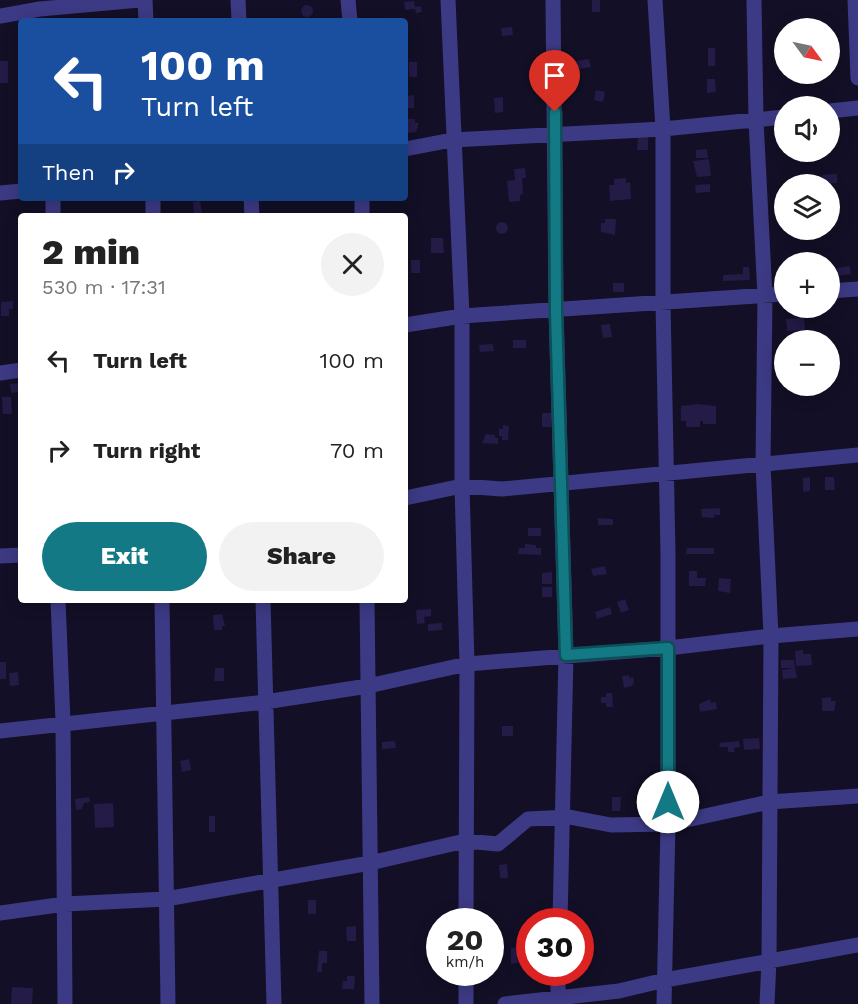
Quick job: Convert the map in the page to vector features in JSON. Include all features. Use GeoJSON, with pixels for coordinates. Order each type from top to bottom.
{"type":"FeatureCollection","features":[{"type":"Feature","properties":{"kind":"street"},"geometry":{"type":"LineString","coordinates":[[0,16],[140,0]]}},
{"type":"Feature","properties":{"kind":"street"},"geometry":{"type":"LineString","coordinates":[[145,0],[146,18]]}},
{"type":"Feature","properties":{"kind":"street"},"geometry":{"type":"LineString","coordinates":[[238,0],[239,18]]}},
{"type":"Feature","properties":{"kind":"street"},"geometry":{"type":"LineString","coordinates":[[348,0],[350,18]]}},
{"type":"Feature","properties":{"kind":"street"},"geometry":{"type":"LineString","coordinates":[[448,0],[452,140],[462,316],[462,486],[467,664],[466,908]]}},
{"type":"Feature","properties":{"kind":"street"},"geometry":{"type":"LineString","coordinates":[[553,0],[556,311],[563,484],[566,655],[560,908]]}},
{"type":"Feature","properties":{"kind":"street"},"geometry":{"type":"LineString","coordinates":[[655,0],[663,129],[663,303],[667,473],[668,824],[664,1004]]}},
{"type":"Feature","properties":{"kind":"street"},"geometry":{"type":"LineString","coordinates":[[754,0],[756,120],[765,296],[763,464],[771,636],[767,1004]]}},
{"type":"Feature","properties":{"kind":"street"},"geometry":{"type":"LineString","coordinates":[[855,0],[858,78]]}},
{"type":"Feature","properties":{"kind":"street"},"geometry":{"type":"LineString","coordinates":[[840,110],[858,108]]}},
{"type":"Feature","properties":{"kind":"street"},"geometry":{"type":"LineString","coordinates":[[408,148],[452,140],[663,129],[774,118]]}},
{"type":"Feature","properties":{"kind":"street"},"geometry":{"type":"LineString","coordinates":[[0,193],[18,191]]}},
{"type":"Feature","properties":{"kind":"street"},"geometry":{"type":"LineString","coordinates":[[840,290],[858,289]]}},
{"type":"Feature","properties":{"kind":"street"},"geometry":{"type":"LineString","coordinates":[[408,325],[462,316],[774,295]]}},
{"type":"Feature","properties":{"kind":"street"},"geometry":{"type":"LineString","coordinates":[[0,374],[18,371]]}},
{"type":"Feature","properties":{"kind":"street"},"geometry":{"type":"LineString","coordinates":[[408,497],[462,486],[502,489],[858,455]]}},
{"type":"Feature","properties":{"kind":"street"},"geometry":{"type":"LineString","coordinates":[[0,556],[18,555]]}},
{"type":"Feature","properties":{"kind":"street"},"geometry":{"type":"LineString","coordinates":[[58,603],[63,722],[65,1004]]}},
{"type":"Feature","properties":{"kind":"street"},"geometry":{"type":"LineString","coordinates":[[162,603],[168,1004]]}},
{"type":"Feature","properties":{"kind":"street"},"geometry":{"type":"LineString","coordinates":[[263,603],[274,1004]]}},
{"type":"Feature","properties":{"kind":"street"},"geometry":{"type":"LineString","coordinates":[[367,603],[372,1004]]}},
{"type":"Feature","properties":{"kind":"street"},"geometry":{"type":"LineString","coordinates":[[0,731],[63,722],[164,714],[265,702],[368,686],[467,664],[668,648],[858,629]]}},
{"type":"Feature","properties":{"kind":"street"},"geometry":{"type":"LineString","coordinates":[[0,913],[65,904],[166,899],[370,863],[465,841],[498,844],[528,819],[562,817],[611,825],[668,824],[769,802],[858,796]]}},
{"type":"Feature","properties":{"kind":"street"},"geometry":{"type":"LineString","coordinates":[[505,1004],[558,1001],[619,991],[664,980],[858,945]]}},
{"type":"Feature","properties":{"kind":"street"},"geometry":{"type":"LineString","coordinates":[[466,986],[466,1004]]}},
{"type":"Feature","properties":{"kind":"building"},"geometry":{"type":"Polygon","coordinates":[[[592,0],[600,0],[600,12],[592,12],[592,0]]]}},
{"type":"Feature","properties":{"kind":"building"},"geometry":{"type":"Polygon","coordinates":[[[414,1],[415,7],[421,6],[422,12],[416,13],[415,9],[405,10],[404,2],[414,1]]]}},
{"type":"Feature","properties":{"kind":"building"},"geometry":{"type":"Polygon","coordinates":[[[309,5],[313,11],[309,17],[305,17],[301,9],[309,5]]]}},
{"type":"Feature","properties":{"kind":"building"},"geometry":{"type":"Polygon","coordinates":[[[512,27],[513,35],[502,36],[501,28],[512,27]]]}},
{"type":"Feature","properties":{"kind":"building"},"geometry":{"type":"Polygon","coordinates":[[[708,48],[715,48],[715,66],[708,66],[708,48]]]}},
{"type":"Feature","properties":{"kind":"building"},"geometry":{"type":"Polygon","coordinates":[[[589,59],[591,67],[574,70],[572,62],[589,59]]]}},
{"type":"Feature","properties":{"kind":"building"},"geometry":{"type":"Polygon","coordinates":[[[0,61],[8,61],[8,83],[0,83],[0,61]]]}},
{"type":"Feature","properties":{"kind":"building"},"geometry":{"type":"Polygon","coordinates":[[[409,62],[417,62],[417,77],[409,77],[409,62]]]}},
{"type":"Feature","properties":{"kind":"building"},"geometry":{"type":"Polygon","coordinates":[[[707,79],[715,79],[716,92],[707,93],[707,79]]]}},
{"type":"Feature","properties":{"kind":"building"},"geometry":{"type":"Polygon","coordinates":[[[596,90],[605,92],[603,102],[594,100],[596,90]]]}},
{"type":"Feature","properties":{"kind":"building"},"geometry":{"type":"Polygon","coordinates":[[[414,95],[414,108],[408,108],[408,96],[414,95]]]}},
{"type":"Feature","properties":{"kind":"building"},"geometry":{"type":"Polygon","coordinates":[[[503,97],[503,112],[495,113],[494,98],[503,97]]]}},
{"type":"Feature","properties":{"kind":"building"},"geometry":{"type":"Polygon","coordinates":[[[408,119],[415,119],[415,123],[419,123],[416,132],[408,133],[408,119]]]}},
{"type":"Feature","properties":{"kind":"building"},"geometry":{"type":"Polygon","coordinates":[[[638,135],[648,135],[648,150],[637,150],[638,135]]]}},
{"type":"Feature","properties":{"kind":"building"},"geometry":{"type":"Polygon","coordinates":[[[707,149],[708,158],[696,158],[696,150],[707,149]]]}},
{"type":"Feature","properties":{"kind":"building"},"geometry":{"type":"Polygon","coordinates":[[[709,159],[711,176],[697,177],[693,161],[709,159]]]}},
{"type":"Feature","properties":{"kind":"building"},"geometry":{"type":"Polygon","coordinates":[[[525,168],[526,178],[522,178],[523,194],[520,195],[520,201],[509,202],[507,181],[515,180],[514,169],[525,168]]]}},
{"type":"Feature","properties":{"kind":"building"},"geometry":{"type":"Polygon","coordinates":[[[626,178],[626,183],[630,182],[631,199],[610,201],[609,185],[614,185],[614,179],[626,178]]]}},
{"type":"Feature","properties":{"kind":"building"},"geometry":{"type":"Polygon","coordinates":[[[710,184],[710,192],[696,193],[695,185],[710,184]]]}},
{"type":"Feature","properties":{"kind":"building"},"geometry":{"type":"Polygon","coordinates":[[[200,201],[202,213],[194,213],[193,202],[200,201]]]}},
{"type":"Feature","properties":{"kind":"building"},"geometry":{"type":"Polygon","coordinates":[[[605,219],[616,219],[615,235],[601,232],[601,223],[605,223],[605,219]]]}},
{"type":"Feature","properties":{"kind":"building"},"geometry":{"type":"Polygon","coordinates":[[[502,222],[508,228],[502,234],[496,228],[502,222]]]}},
{"type":"Feature","properties":{"kind":"building"},"geometry":{"type":"Polygon","coordinates":[[[431,238],[443,238],[444,253],[431,253],[431,238]]]}},
{"type":"Feature","properties":{"kind":"building"},"geometry":{"type":"Polygon","coordinates":[[[411,260],[420,260],[420,273],[411,273],[411,260]]]}},
{"type":"Feature","properties":{"kind":"building"},"geometry":{"type":"Polygon","coordinates":[[[850,266],[851,274],[840,276],[840,268],[850,266]]]}},
{"type":"Feature","properties":{"kind":"building"},"geometry":{"type":"Polygon","coordinates":[[[743,267],[749,267],[750,280],[723,281],[723,275],[743,274],[743,267]]]}},
{"type":"Feature","properties":{"kind":"building"},"geometry":{"type":"Polygon","coordinates":[[[613,283],[624,283],[624,292],[613,292],[613,283]]]}},
{"type":"Feature","properties":{"kind":"building"},"geometry":{"type":"Polygon","coordinates":[[[13,301],[13,309],[9,309],[9,316],[1,316],[1,302],[13,301]]]}},
{"type":"Feature","properties":{"kind":"building"},"geometry":{"type":"Polygon","coordinates":[[[804,318],[805,330],[787,330],[786,319],[804,318]]]}},
{"type":"Feature","properties":{"kind":"building"},"geometry":{"type":"Polygon","coordinates":[[[610,324],[612,337],[603,338],[601,325],[610,324]]]}},
{"type":"Feature","properties":{"kind":"building"},"geometry":{"type":"Polygon","coordinates":[[[513,340],[526,340],[526,348],[513,348],[513,340]]]}},
{"type":"Feature","properties":{"kind":"building"},"geometry":{"type":"Polygon","coordinates":[[[493,344],[494,351],[480,352],[479,345],[493,344]]]}},
{"type":"Feature","properties":{"kind":"building"},"geometry":{"type":"Polygon","coordinates":[[[18,383],[18,392],[11,393],[10,384],[18,383]]]}},
{"type":"Feature","properties":{"kind":"building"},"geometry":{"type":"Polygon","coordinates":[[[2,397],[11,397],[12,414],[3,414],[2,397]]]}},
{"type":"Feature","properties":{"kind":"building"},"geometry":{"type":"Polygon","coordinates":[[[698,404],[716,406],[716,424],[703,424],[703,421],[700,421],[700,427],[686,427],[686,421],[681,421],[681,406],[698,404]]]}},
{"type":"Feature","properties":{"kind":"building"},"geometry":{"type":"Polygon","coordinates":[[[542,413],[552,413],[551,427],[542,427],[542,413]]]}},
{"type":"Feature","properties":{"kind":"building"},"geometry":{"type":"Polygon","coordinates":[[[503,425],[509,426],[508,440],[502,440],[502,436],[499,436],[499,429],[503,429],[503,425]]]}},
{"type":"Feature","properties":{"kind":"building"},"geometry":{"type":"Polygon","coordinates":[[[486,434],[495,435],[495,438],[498,438],[498,444],[482,443],[486,434]]]}},
{"type":"Feature","properties":{"kind":"building"},"geometry":{"type":"Polygon","coordinates":[[[810,477],[810,491],[803,492],[803,478],[810,477]]]}},
{"type":"Feature","properties":{"kind":"building"},"geometry":{"type":"Polygon","coordinates":[[[825,477],[834,477],[835,490],[825,490],[825,477]]]}},
{"type":"Feature","properties":{"kind":"building"},"geometry":{"type":"Polygon","coordinates":[[[720,508],[720,515],[714,515],[714,518],[702,517],[701,509],[720,508]]]}},
{"type":"Feature","properties":{"kind":"building"},"geometry":{"type":"Polygon","coordinates":[[[598,518],[613,519],[613,525],[598,525],[598,518]]]}},
{"type":"Feature","properties":{"kind":"building"},"geometry":{"type":"Polygon","coordinates":[[[528,528],[541,528],[541,536],[528,536],[528,528]]]}},
{"type":"Feature","properties":{"kind":"building"},"geometry":{"type":"Polygon","coordinates":[[[525,544],[541,548],[541,555],[518,554],[519,548],[525,548],[525,544]]]}},
{"type":"Feature","properties":{"kind":"building"},"geometry":{"type":"Polygon","coordinates":[[[687,548],[714,548],[714,554],[686,554],[687,548]]]}},
{"type":"Feature","properties":{"kind":"building"},"geometry":{"type":"Polygon","coordinates":[[[605,566],[607,574],[593,576],[591,569],[605,566]]]}},
{"type":"Feature","properties":{"kind":"building"},"geometry":{"type":"Polygon","coordinates":[[[689,571],[697,571],[697,578],[706,578],[705,586],[689,586],[689,571]]]}},
{"type":"Feature","properties":{"kind":"building"},"geometry":{"type":"Polygon","coordinates":[[[552,572],[552,584],[542,584],[542,573],[552,572]]]}},
{"type":"Feature","properties":{"kind":"building"},"geometry":{"type":"Polygon","coordinates":[[[719,578],[731,579],[730,593],[718,591],[719,578]]]}},
{"type":"Feature","properties":{"kind":"building"},"geometry":{"type":"Polygon","coordinates":[[[542,587],[552,587],[552,597],[542,597],[542,587]]]}},
{"type":"Feature","properties":{"kind":"building"},"geometry":{"type":"Polygon","coordinates":[[[625,599],[629,610],[621,613],[617,602],[625,599]]]}},
{"type":"Feature","properties":{"kind":"building"},"geometry":{"type":"Polygon","coordinates":[[[610,607],[612,614],[597,619],[595,612],[610,607]]]}},
{"type":"Feature","properties":{"kind":"building"},"geometry":{"type":"Polygon","coordinates":[[[431,609],[431,616],[424,617],[425,623],[417,624],[416,610],[431,609]]]}},
{"type":"Feature","properties":{"kind":"building"},"geometry":{"type":"Polygon","coordinates":[[[222,614],[225,626],[222,626],[222,630],[214,630],[213,615],[222,614]]]}},
{"type":"Feature","properties":{"kind":"building"},"geometry":{"type":"Polygon","coordinates":[[[442,623],[442,630],[428,631],[428,624],[442,623]]]}},
{"type":"Feature","properties":{"kind":"building"},"geometry":{"type":"Polygon","coordinates":[[[803,650],[803,654],[811,654],[812,665],[796,666],[795,651],[803,650]]]}},
{"type":"Feature","properties":{"kind":"building"},"geometry":{"type":"Polygon","coordinates":[[[781,660],[794,660],[795,668],[781,668],[781,660]]]}},
{"type":"Feature","properties":{"kind":"building"},"geometry":{"type":"Polygon","coordinates":[[[0,662],[6,662],[6,679],[0,679],[0,662]]]}},
{"type":"Feature","properties":{"kind":"building"},"geometry":{"type":"Polygon","coordinates":[[[215,668],[224,668],[224,681],[214,681],[215,668]]]}},
{"type":"Feature","properties":{"kind":"building"},"geometry":{"type":"Polygon","coordinates":[[[795,668],[797,678],[783,679],[782,670],[795,668]]]}},
{"type":"Feature","properties":{"kind":"building"},"geometry":{"type":"Polygon","coordinates":[[[18,672],[19,685],[10,686],[9,673],[18,672]]]}},
{"type":"Feature","properties":{"kind":"building"},"geometry":{"type":"Polygon","coordinates":[[[629,675],[629,678],[633,677],[634,683],[624,688],[622,676],[629,675]]]}},
{"type":"Feature","properties":{"kind":"building"},"geometry":{"type":"Polygon","coordinates":[[[606,693],[612,693],[613,707],[606,707],[606,703],[601,703],[601,697],[606,697],[606,693]]]}},
{"type":"Feature","properties":{"kind":"building"},"geometry":{"type":"Polygon","coordinates":[[[831,697],[831,701],[836,701],[834,711],[822,711],[822,698],[831,697]]]}},
{"type":"Feature","properties":{"kind":"building"},"geometry":{"type":"Polygon","coordinates":[[[710,699],[711,703],[716,702],[717,709],[700,712],[699,704],[710,699]]]}},
{"type":"Feature","properties":{"kind":"building"},"geometry":{"type":"Polygon","coordinates":[[[502,726],[513,726],[513,736],[502,736],[502,726]]]}},
{"type":"Feature","properties":{"kind":"building"},"geometry":{"type":"Polygon","coordinates":[[[759,738],[760,749],[744,750],[743,739],[759,738]]]}},
{"type":"Feature","properties":{"kind":"building"},"geometry":{"type":"Polygon","coordinates":[[[395,741],[396,748],[382,749],[382,742],[395,741]]]}},
{"type":"Feature","properties":{"kind":"building"},"geometry":{"type":"Polygon","coordinates":[[[739,741],[740,747],[734,748],[735,752],[728,752],[728,747],[720,747],[719,743],[739,741]]]}},
{"type":"Feature","properties":{"kind":"building"},"geometry":{"type":"Polygon","coordinates":[[[189,759],[191,770],[182,772],[180,761],[189,759]]]}},
{"type":"Feature","properties":{"kind":"building"},"geometry":{"type":"Polygon","coordinates":[[[89,797],[90,802],[84,803],[82,809],[76,810],[75,799],[89,797]]]}},
{"type":"Feature","properties":{"kind":"building"},"geometry":{"type":"Polygon","coordinates":[[[612,797],[621,797],[620,811],[612,811],[612,797]]]}},
{"type":"Feature","properties":{"kind":"building"},"geometry":{"type":"Polygon","coordinates":[[[113,803],[114,827],[95,828],[94,804],[113,803]]]}},
{"type":"Feature","properties":{"kind":"building"},"geometry":{"type":"Polygon","coordinates":[[[209,816],[215,816],[215,832],[209,832],[209,816]]]}},
{"type":"Feature","properties":{"kind":"building"},"geometry":{"type":"Polygon","coordinates":[[[507,864],[508,878],[500,878],[499,865],[507,864]]]}},
{"type":"Feature","properties":{"kind":"building"},"geometry":{"type":"Polygon","coordinates":[[[308,900],[316,900],[316,914],[308,914],[308,900]]]}},
{"type":"Feature","properties":{"kind":"building"},"geometry":{"type":"Polygon","coordinates":[[[356,926],[356,941],[347,941],[346,927],[356,926]]]}},
{"type":"Feature","properties":{"kind":"building"},"geometry":{"type":"Polygon","coordinates":[[[511,948],[516,948],[516,963],[511,964],[511,948]]]}},
{"type":"Feature","properties":{"kind":"building"},"geometry":{"type":"Polygon","coordinates":[[[319,951],[327,951],[327,963],[322,963],[322,972],[317,972],[319,951]]]}},
{"type":"Feature","properties":{"kind":"building"},"geometry":{"type":"Polygon","coordinates":[[[347,976],[355,976],[354,989],[342,989],[343,981],[347,981],[347,976]]]}},
{"type":"Feature","properties":{"kind":"building"},"geometry":{"type":"Polygon","coordinates":[[[12,987],[33,988],[32,1004],[11,1004],[12,987]]]}},
{"type":"Feature","properties":{"kind":"route"},"geometry":{"type":"LineString","coordinates":[[555,112],[556,311],[563,484],[566,655],[668,648],[668,802]]}}]}
